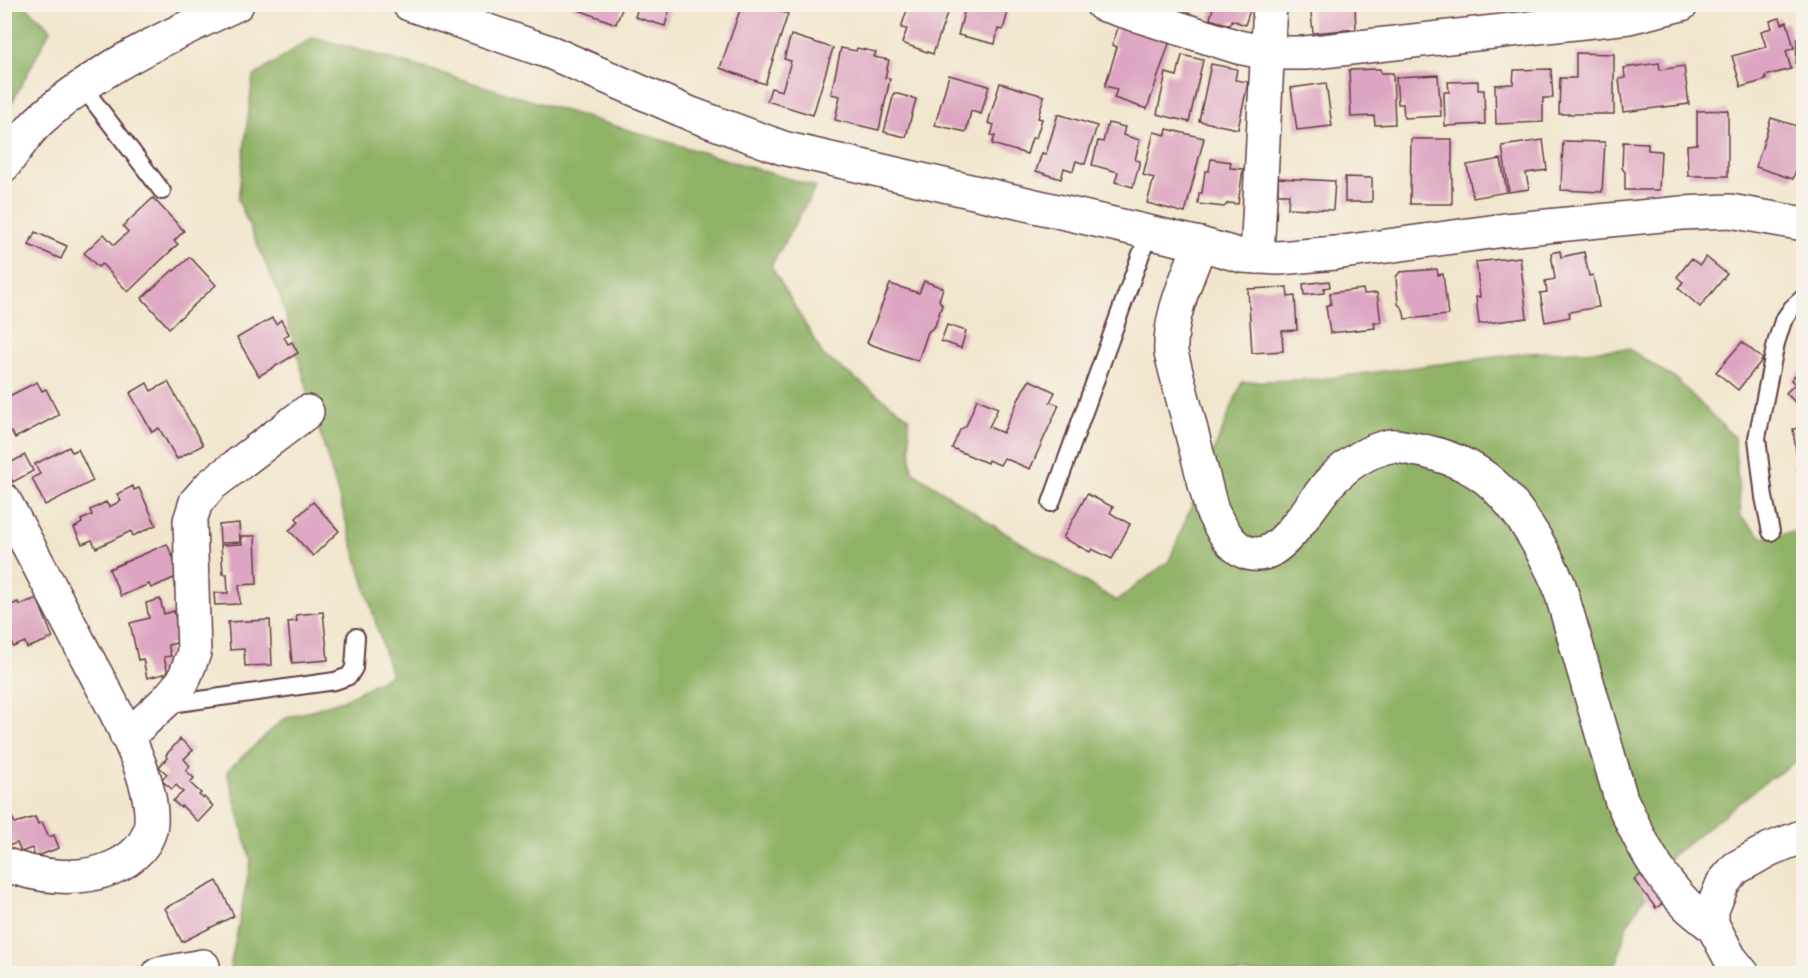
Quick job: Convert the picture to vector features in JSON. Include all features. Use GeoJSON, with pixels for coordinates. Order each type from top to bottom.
{"type":"FeatureCollection","features":[{"type":"Feature","properties":{"kind":"street"},"geometry":{"type":"LineString","coordinates":[[4,165],[37,123],[82,86],[183,29],[237,4]]}},
{"type":"Feature","properties":{"kind":"street"},"geometry":{"type":"LineString","coordinates":[[410,4],[552,53],[691,114],[783,148],[1149,232],[1242,256],[1279,258],[1335,253],[1505,230],[1682,213],[1730,212],[1803,224]]}},
{"type":"Feature","properties":{"kind":"street"},"geometry":{"type":"LineString","coordinates":[[1102,4],[1238,47],[1268,53],[1305,53],[1629,17],[1682,4]]}},
{"type":"Feature","properties":{"kind":"street"},"geometry":{"type":"LineString","coordinates":[[1257,257],[1270,4]]}},
{"type":"Feature","properties":{"kind":"street"},"geometry":{"type":"LineString","coordinates":[[1200,244],[1173,318],[1170,338],[1171,353],[1212,511],[1222,530],[1235,546],[1249,553],[1265,553],[1283,541],[1329,483],[1356,459],[1393,445],[1422,450],[1452,459],[1493,484],[1530,530],[1549,562],[1559,585],[1621,799],[1632,823],[1648,854],[1667,882],[1685,904],[1713,927],[1730,958],[1743,974]]}},
{"type":"Feature","properties":{"kind":"street"},"geometry":{"type":"LineString","coordinates":[[126,734],[139,726],[167,700],[183,681],[194,653],[190,521],[196,502],[211,485],[307,412]]}},
{"type":"Feature","properties":{"kind":"street"},"geometry":{"type":"LineString","coordinates":[[4,500],[126,734],[144,776],[151,803],[151,825],[145,842],[122,864],[106,871],[83,876],[54,875],[17,869],[4,864]]}},
{"type":"Feature","properties":{"kind":"street"},"geometry":{"type":"LineString","coordinates":[[1713,927],[1714,903],[1723,883],[1736,868],[1770,849],[1803,836]]}},
{"type":"Feature","properties":{"kind":"street"},"geometry":{"type":"LineString","coordinates":[[159,974],[203,966]]}},
{"type":"Feature","properties":{"kind":"lane"},"geometry":{"type":"LineString","coordinates":[[82,86],[162,191]]}},
{"type":"Feature","properties":{"kind":"lane"},"geometry":{"type":"LineString","coordinates":[[1051,503],[1149,232]]}},
{"type":"Feature","properties":{"kind":"lane"},"geometry":{"type":"LineString","coordinates":[[1771,532],[1758,459],[1757,438],[1776,344],[1783,321],[1803,297]]}},
{"type":"Feature","properties":{"kind":"lane"},"geometry":{"type":"LineString","coordinates":[[167,700],[178,703],[335,681],[349,676],[354,668],[356,637]]}},
{"type":"Feature","properties":{"kind":"green space"},"geometry":{"type":"Polygon","coordinates":[[[5,4],[24,5],[51,29],[5,112],[5,4]]]}},
{"type":"Feature","properties":{"kind":"green space"},"geometry":{"type":"Polygon","coordinates":[[[313,37],[434,71],[816,187],[771,266],[823,355],[908,417],[912,471],[999,529],[1116,601],[1169,561],[1242,382],[1320,379],[1527,353],[1629,349],[1677,380],[1734,437],[1741,517],[1763,538],[1803,530],[1803,757],[1764,783],[1670,857],[1627,925],[1614,973],[229,973],[251,861],[227,771],[284,719],[343,700],[391,675],[281,299],[238,200],[253,77],[313,37]]]}},
{"type":"Feature","properties":{"kind":"building"},"geometry":{"type":"Polygon","coordinates":[[[572,4],[624,4],[616,24],[571,7],[572,4]]]}},
{"type":"Feature","properties":{"kind":"building"},"geometry":{"type":"Polygon","coordinates":[[[639,4],[671,4],[665,26],[635,17],[639,4]]]}},
{"type":"Feature","properties":{"kind":"building"},"geometry":{"type":"Polygon","coordinates":[[[742,4],[759,4],[788,14],[765,84],[720,68],[742,4]]]}},
{"type":"Feature","properties":{"kind":"building"},"geometry":{"type":"Polygon","coordinates":[[[1214,4],[1252,4],[1245,25],[1232,20],[1230,25],[1210,19],[1214,4]]]}},
{"type":"Feature","properties":{"kind":"building"},"geometry":{"type":"Polygon","coordinates":[[[1310,4],[1363,4],[1363,7],[1355,8],[1356,29],[1313,33],[1310,4]]]}},
{"type":"Feature","properties":{"kind":"building"},"geometry":{"type":"Polygon","coordinates":[[[1529,4],[1548,4],[1548,6],[1529,8],[1529,4]]]}},
{"type":"Feature","properties":{"kind":"building"},"geometry":{"type":"Polygon","coordinates":[[[903,5],[950,5],[933,54],[902,43],[907,29],[901,28],[908,7],[903,5]]]}},
{"type":"Feature","properties":{"kind":"building"},"geometry":{"type":"Polygon","coordinates":[[[966,5],[1010,5],[1003,30],[998,29],[995,44],[958,35],[966,5]]]}},
{"type":"Feature","properties":{"kind":"building"},"geometry":{"type":"Polygon","coordinates":[[[1780,18],[1782,24],[1787,22],[1794,48],[1786,51],[1791,69],[1765,76],[1766,80],[1741,87],[1732,56],[1766,47],[1761,31],[1772,28],[1770,21],[1780,18]]]}},
{"type":"Feature","properties":{"kind":"building"},"geometry":{"type":"Polygon","coordinates":[[[1119,25],[1170,41],[1147,109],[1114,98],[1117,89],[1105,86],[1117,47],[1112,45],[1119,25]]]}},
{"type":"Feature","properties":{"kind":"building"},"geometry":{"type":"Polygon","coordinates":[[[791,35],[833,48],[813,115],[767,101],[771,88],[782,91],[791,61],[784,59],[791,35]]]}},
{"type":"Feature","properties":{"kind":"building"},"geometry":{"type":"Polygon","coordinates":[[[1797,39],[1804,40],[1804,67],[1796,66],[1797,39]]]}},
{"type":"Feature","properties":{"kind":"building"},"geometry":{"type":"Polygon","coordinates":[[[841,48],[856,51],[857,48],[876,52],[874,57],[889,60],[885,78],[890,79],[879,130],[835,120],[840,96],[831,94],[841,48]]]}},
{"type":"Feature","properties":{"kind":"building"},"geometry":{"type":"Polygon","coordinates":[[[1576,53],[1614,54],[1614,114],[1559,114],[1560,78],[1576,78],[1576,53]]]}},
{"type":"Feature","properties":{"kind":"building"},"geometry":{"type":"Polygon","coordinates":[[[1182,55],[1203,60],[1189,122],[1157,114],[1166,73],[1177,76],[1182,55]]]}},
{"type":"Feature","properties":{"kind":"building"},"geometry":{"type":"Polygon","coordinates":[[[1659,63],[1660,70],[1684,66],[1689,104],[1623,112],[1619,79],[1625,78],[1624,68],[1659,63]]]}},
{"type":"Feature","properties":{"kind":"building"},"geometry":{"type":"Polygon","coordinates":[[[1211,64],[1237,69],[1235,80],[1248,82],[1238,129],[1199,121],[1211,64]]]}},
{"type":"Feature","properties":{"kind":"building"},"geometry":{"type":"Polygon","coordinates":[[[1380,69],[1381,73],[1393,73],[1395,124],[1375,125],[1374,116],[1351,117],[1349,70],[1380,69]]]}},
{"type":"Feature","properties":{"kind":"building"},"geometry":{"type":"Polygon","coordinates":[[[1551,69],[1553,98],[1543,98],[1543,122],[1496,124],[1495,85],[1513,84],[1514,70],[1551,69]]]}},
{"type":"Feature","properties":{"kind":"building"},"geometry":{"type":"Polygon","coordinates":[[[949,75],[989,86],[981,114],[971,111],[966,132],[935,125],[949,75]]]}},
{"type":"Feature","properties":{"kind":"building"},"geometry":{"type":"Polygon","coordinates":[[[1438,75],[1441,116],[1404,118],[1403,104],[1398,104],[1396,77],[1438,75]]]}},
{"type":"Feature","properties":{"kind":"building"},"geometry":{"type":"Polygon","coordinates":[[[1478,81],[1478,90],[1484,90],[1485,124],[1445,126],[1444,92],[1449,92],[1448,82],[1478,81]]]}},
{"type":"Feature","properties":{"kind":"building"},"geometry":{"type":"Polygon","coordinates":[[[1000,83],[1044,96],[1038,118],[1042,119],[1036,138],[1032,138],[1027,154],[992,144],[995,136],[991,135],[994,125],[988,123],[1000,83]]]}},
{"type":"Feature","properties":{"kind":"building"},"geometry":{"type":"Polygon","coordinates":[[[1326,83],[1332,126],[1297,130],[1291,88],[1326,83]]]}},
{"type":"Feature","properties":{"kind":"building"},"geometry":{"type":"Polygon","coordinates":[[[894,93],[916,99],[906,137],[884,132],[894,93]]]}},
{"type":"Feature","properties":{"kind":"building"},"geometry":{"type":"Polygon","coordinates":[[[1728,110],[1728,176],[1688,176],[1687,145],[1697,144],[1697,111],[1728,110]]]}},
{"type":"Feature","properties":{"kind":"building"},"geometry":{"type":"Polygon","coordinates":[[[1058,114],[1097,126],[1085,164],[1076,161],[1073,171],[1064,168],[1061,179],[1036,171],[1042,153],[1046,154],[1058,114]]]}},
{"type":"Feature","properties":{"kind":"building"},"geometry":{"type":"Polygon","coordinates":[[[1771,118],[1804,128],[1804,154],[1801,154],[1793,179],[1756,167],[1771,118]]]}},
{"type":"Feature","properties":{"kind":"building"},"geometry":{"type":"Polygon","coordinates":[[[1108,123],[1125,127],[1123,135],[1140,140],[1135,160],[1140,161],[1133,187],[1115,182],[1118,172],[1092,165],[1098,141],[1103,142],[1108,123]]]}},
{"type":"Feature","properties":{"kind":"building"},"geometry":{"type":"Polygon","coordinates":[[[1167,129],[1204,138],[1185,213],[1147,203],[1154,178],[1143,175],[1154,132],[1166,135],[1167,129]]]}},
{"type":"Feature","properties":{"kind":"building"},"geometry":{"type":"Polygon","coordinates":[[[1411,139],[1452,139],[1452,204],[1410,204],[1411,139]]]}},
{"type":"Feature","properties":{"kind":"building"},"geometry":{"type":"Polygon","coordinates":[[[1543,140],[1547,170],[1526,173],[1529,189],[1509,192],[1502,146],[1543,140]]]}},
{"type":"Feature","properties":{"kind":"building"},"geometry":{"type":"Polygon","coordinates":[[[1563,141],[1605,142],[1602,192],[1561,190],[1563,141]]]}},
{"type":"Feature","properties":{"kind":"building"},"geometry":{"type":"Polygon","coordinates":[[[1623,142],[1648,143],[1648,150],[1661,151],[1659,190],[1625,190],[1625,172],[1622,168],[1623,142]]]}},
{"type":"Feature","properties":{"kind":"building"},"geometry":{"type":"Polygon","coordinates":[[[1211,159],[1231,162],[1230,168],[1243,169],[1238,204],[1228,203],[1224,207],[1198,204],[1205,171],[1209,171],[1211,159]]]}},
{"type":"Feature","properties":{"kind":"building"},"geometry":{"type":"Polygon","coordinates":[[[1501,159],[1507,192],[1473,198],[1467,165],[1501,159]]]}},
{"type":"Feature","properties":{"kind":"building"},"geometry":{"type":"Polygon","coordinates":[[[1345,177],[1372,178],[1372,202],[1345,202],[1345,177]]]}},
{"type":"Feature","properties":{"kind":"building"},"geometry":{"type":"Polygon","coordinates":[[[1278,178],[1335,181],[1333,210],[1288,208],[1289,194],[1278,194],[1278,178]]]}},
{"type":"Feature","properties":{"kind":"building"},"geometry":{"type":"Polygon","coordinates":[[[153,198],[184,231],[174,241],[178,244],[128,292],[102,264],[98,267],[84,253],[104,234],[114,245],[128,232],[123,226],[153,198]]]}},
{"type":"Feature","properties":{"kind":"building"},"geometry":{"type":"Polygon","coordinates":[[[35,232],[67,246],[61,259],[29,245],[35,232]]]}},
{"type":"Feature","properties":{"kind":"building"},"geometry":{"type":"Polygon","coordinates":[[[1560,251],[1561,257],[1584,252],[1589,276],[1593,275],[1599,307],[1569,312],[1570,317],[1545,322],[1540,293],[1547,292],[1545,281],[1555,279],[1551,253],[1560,251]]]}},
{"type":"Feature","properties":{"kind":"building"},"geometry":{"type":"Polygon","coordinates":[[[190,257],[216,285],[169,328],[142,298],[190,257]]]}},
{"type":"Feature","properties":{"kind":"building"},"geometry":{"type":"Polygon","coordinates":[[[1520,257],[1527,318],[1479,324],[1476,297],[1480,297],[1476,262],[1520,257]]]}},
{"type":"Feature","properties":{"kind":"building"},"geometry":{"type":"Polygon","coordinates":[[[1706,257],[1727,274],[1700,307],[1678,288],[1683,282],[1677,277],[1691,259],[1700,265],[1706,257]]]}},
{"type":"Feature","properties":{"kind":"building"},"geometry":{"type":"Polygon","coordinates":[[[1437,269],[1438,275],[1443,274],[1448,315],[1405,319],[1403,309],[1398,304],[1396,277],[1400,272],[1437,269]]]}},
{"type":"Feature","properties":{"kind":"building"},"geometry":{"type":"Polygon","coordinates":[[[924,281],[943,288],[939,300],[942,305],[935,326],[928,332],[918,361],[867,343],[890,284],[919,293],[924,281]]]}},
{"type":"Feature","properties":{"kind":"building"},"geometry":{"type":"Polygon","coordinates":[[[1329,281],[1330,287],[1324,288],[1324,293],[1304,295],[1303,284],[1329,281]]]}},
{"type":"Feature","properties":{"kind":"building"},"geometry":{"type":"Polygon","coordinates":[[[1287,287],[1288,297],[1295,296],[1297,330],[1282,331],[1283,351],[1252,353],[1248,289],[1287,287]]]}},
{"type":"Feature","properties":{"kind":"building"},"geometry":{"type":"Polygon","coordinates":[[[1363,289],[1364,294],[1377,293],[1381,322],[1374,322],[1375,328],[1330,333],[1326,306],[1331,304],[1330,293],[1363,289]]]}},
{"type":"Feature","properties":{"kind":"building"},"geometry":{"type":"Polygon","coordinates":[[[272,318],[276,324],[281,320],[289,334],[284,337],[288,344],[292,342],[298,353],[259,376],[237,338],[272,318]]]}},
{"type":"Feature","properties":{"kind":"building"},"geometry":{"type":"Polygon","coordinates":[[[947,325],[966,331],[961,348],[941,341],[947,325]]]}},
{"type":"Feature","properties":{"kind":"building"},"geometry":{"type":"Polygon","coordinates":[[[1742,342],[1763,359],[1738,390],[1716,372],[1742,342]]]}},
{"type":"Feature","properties":{"kind":"building"},"geometry":{"type":"Polygon","coordinates":[[[1804,366],[1804,411],[1786,393],[1795,384],[1791,380],[1804,366]]]}},
{"type":"Feature","properties":{"kind":"building"},"geometry":{"type":"Polygon","coordinates":[[[1030,380],[1055,392],[1050,402],[1059,405],[1030,469],[1004,458],[1000,465],[988,460],[987,463],[952,448],[960,430],[966,426],[977,399],[998,408],[989,427],[1003,433],[1030,380]]]}},
{"type":"Feature","properties":{"kind":"building"},"geometry":{"type":"Polygon","coordinates":[[[37,382],[42,391],[46,389],[59,415],[15,438],[12,432],[4,436],[5,398],[37,382]]]}},
{"type":"Feature","properties":{"kind":"building"},"geometry":{"type":"Polygon","coordinates":[[[168,382],[203,445],[177,459],[159,428],[152,432],[130,393],[147,383],[151,391],[168,382]]]}},
{"type":"Feature","properties":{"kind":"building"},"geometry":{"type":"Polygon","coordinates":[[[1804,427],[1804,458],[1797,459],[1793,429],[1804,427]]]}},
{"type":"Feature","properties":{"kind":"building"},"geometry":{"type":"Polygon","coordinates":[[[69,447],[72,452],[78,449],[93,481],[45,505],[32,478],[40,474],[35,464],[69,447]]]}},
{"type":"Feature","properties":{"kind":"building"},"geometry":{"type":"Polygon","coordinates":[[[25,455],[33,471],[13,482],[4,466],[25,455]]]}},
{"type":"Feature","properties":{"kind":"building"},"geometry":{"type":"Polygon","coordinates":[[[1804,467],[1804,490],[1803,490],[1797,469],[1804,467]]]}},
{"type":"Feature","properties":{"kind":"building"},"geometry":{"type":"Polygon","coordinates":[[[133,486],[134,490],[139,488],[156,525],[133,536],[131,531],[96,548],[92,540],[82,544],[74,528],[82,523],[81,520],[92,515],[90,510],[106,502],[109,507],[121,501],[117,494],[133,486]]]}},
{"type":"Feature","properties":{"kind":"building"},"geometry":{"type":"Polygon","coordinates":[[[1087,494],[1113,507],[1110,513],[1130,524],[1112,559],[1092,549],[1090,552],[1063,538],[1087,494]]]}},
{"type":"Feature","properties":{"kind":"building"},"geometry":{"type":"Polygon","coordinates":[[[313,502],[339,531],[313,556],[289,530],[299,522],[296,518],[313,502]]]}},
{"type":"Feature","properties":{"kind":"building"},"geometry":{"type":"Polygon","coordinates":[[[239,523],[240,542],[220,543],[219,525],[239,523]]]}},
{"type":"Feature","properties":{"kind":"building"},"geometry":{"type":"Polygon","coordinates":[[[241,536],[255,536],[257,584],[239,585],[240,604],[215,605],[214,593],[228,593],[227,574],[223,574],[221,545],[242,544],[241,536]]]}},
{"type":"Feature","properties":{"kind":"building"},"geometry":{"type":"Polygon","coordinates":[[[167,544],[181,575],[151,588],[149,584],[121,596],[109,569],[167,544]]]}},
{"type":"Feature","properties":{"kind":"building"},"geometry":{"type":"Polygon","coordinates":[[[37,598],[53,638],[27,648],[25,642],[13,647],[10,637],[4,640],[4,601],[7,607],[18,602],[20,605],[37,598]]]}},
{"type":"Feature","properties":{"kind":"building"},"geometry":{"type":"Polygon","coordinates":[[[160,599],[164,614],[174,611],[181,642],[168,645],[171,656],[164,657],[168,673],[147,678],[143,659],[138,660],[130,623],[149,618],[146,603],[160,599]]]}},
{"type":"Feature","properties":{"kind":"building"},"geometry":{"type":"Polygon","coordinates":[[[323,612],[328,660],[292,663],[288,622],[297,621],[296,615],[323,612]]]}},
{"type":"Feature","properties":{"kind":"building"},"geometry":{"type":"Polygon","coordinates":[[[270,620],[272,665],[245,666],[244,649],[230,650],[228,622],[270,620]]]}},
{"type":"Feature","properties":{"kind":"building"},"geometry":{"type":"Polygon","coordinates":[[[180,739],[193,750],[184,759],[190,766],[186,771],[194,778],[190,783],[201,793],[199,795],[213,806],[198,822],[182,806],[180,807],[173,801],[183,792],[176,785],[172,789],[161,780],[167,774],[159,767],[180,739]]]}},
{"type":"Feature","properties":{"kind":"building"},"geometry":{"type":"Polygon","coordinates":[[[11,815],[15,823],[35,817],[38,824],[42,822],[49,837],[54,835],[59,848],[35,857],[32,848],[21,852],[17,843],[4,847],[4,818],[11,815]]]}},
{"type":"Feature","properties":{"kind":"building"},"geometry":{"type":"Polygon","coordinates":[[[1644,872],[1666,901],[1656,908],[1634,880],[1644,872]]]}},
{"type":"Feature","properties":{"kind":"building"},"geometry":{"type":"Polygon","coordinates":[[[217,881],[234,916],[182,942],[165,908],[217,881]]]}}]}
